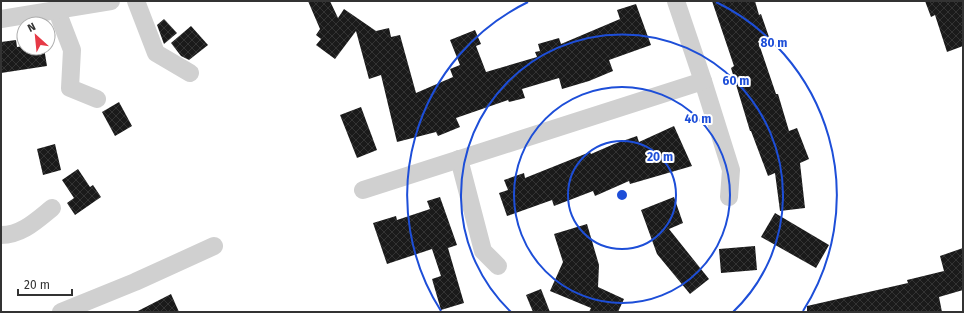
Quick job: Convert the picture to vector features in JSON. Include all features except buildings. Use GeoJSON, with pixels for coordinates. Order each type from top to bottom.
{"type":"FeatureCollection","features":[{"type":"Feature","properties":{"kind":"street"},"geometry":{"type":"LineString","coordinates":[[1,19],[111,1]]}},
{"type":"Feature","properties":{"kind":"street"},"geometry":{"type":"LineString","coordinates":[[136,1],[156,53],[190,73]]}},
{"type":"Feature","properties":{"kind":"street"},"geometry":{"type":"LineString","coordinates":[[676,1],[731,170],[729,197]]}},
{"type":"Feature","properties":{"kind":"street"},"geometry":{"type":"LineString","coordinates":[[57,10],[72,50],[70,88],[97,99]]}},
{"type":"Feature","properties":{"kind":"street"},"geometry":{"type":"LineString","coordinates":[[363,190],[703,81]]}},
{"type":"Feature","properties":{"kind":"street"},"geometry":{"type":"LineString","coordinates":[[459,159],[483,252],[498,266]]}},
{"type":"Feature","properties":{"kind":"street"},"geometry":{"type":"LineString","coordinates":[[1,235],[9,235],[19,232],[52,208]]}},
{"type":"Feature","properties":{"kind":"street"},"geometry":{"type":"LineString","coordinates":[[61,312],[135,282],[214,246]]}}]}
